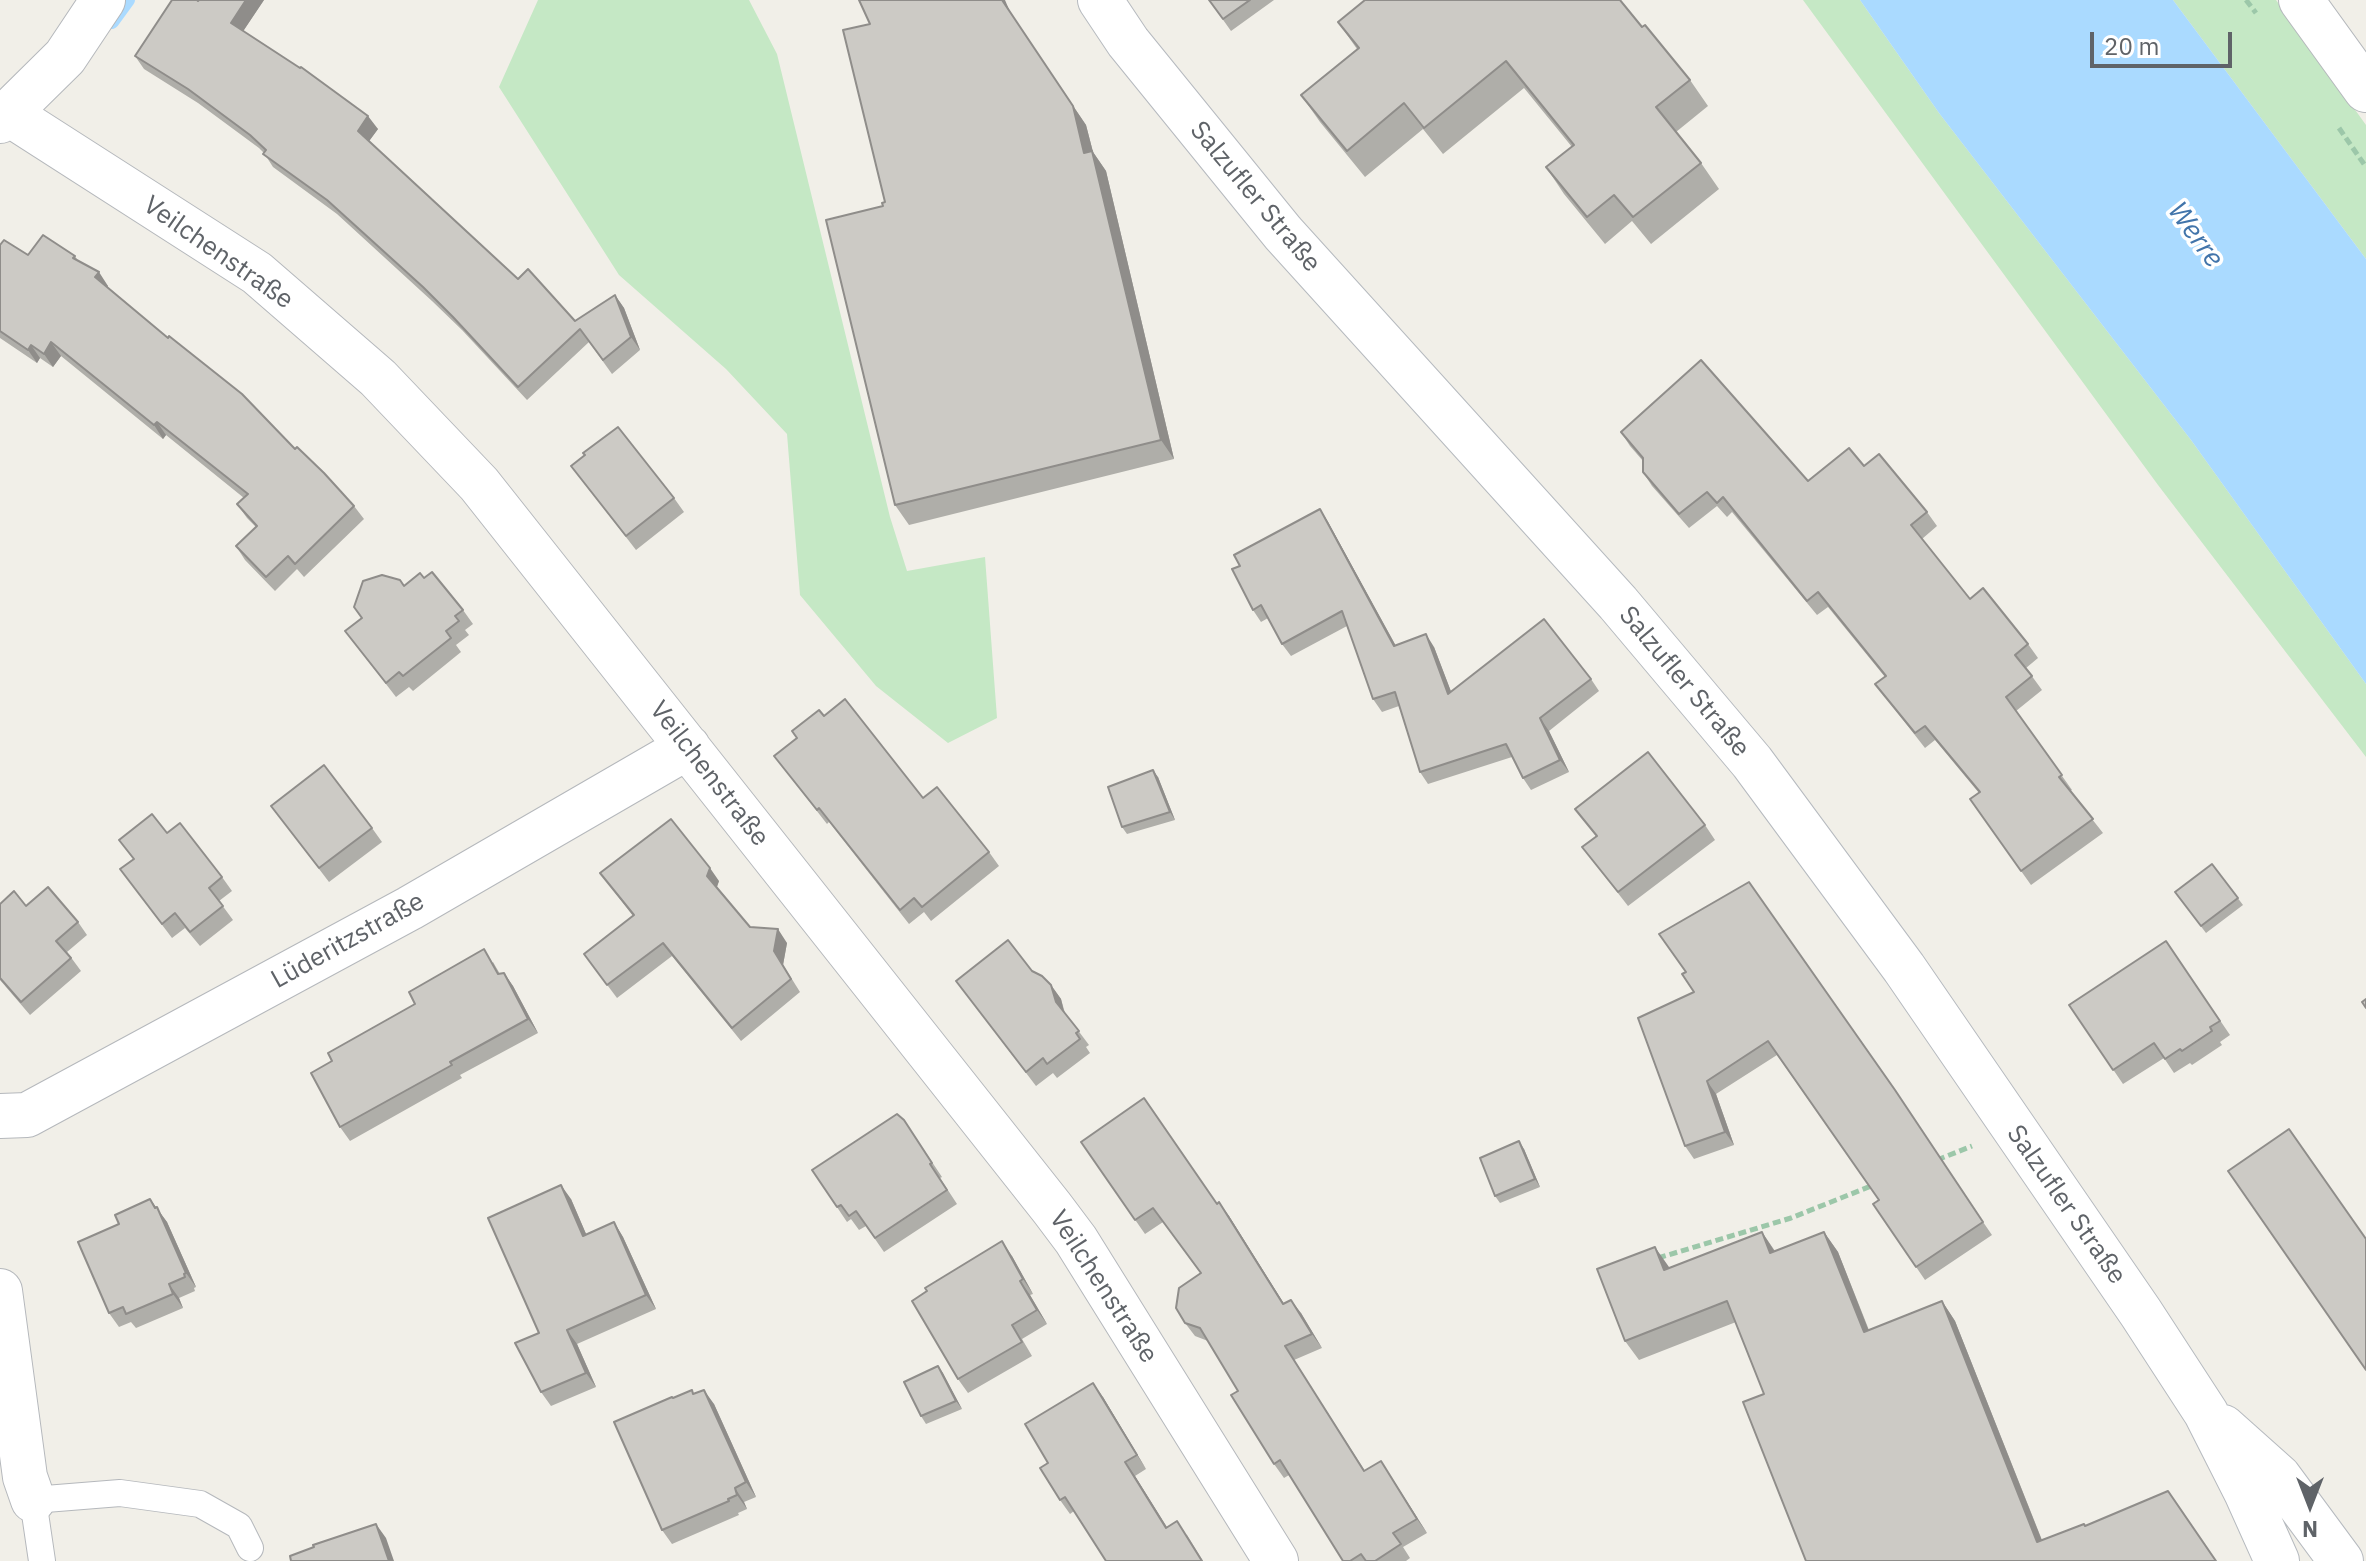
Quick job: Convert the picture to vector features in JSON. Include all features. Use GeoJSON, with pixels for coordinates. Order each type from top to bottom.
{"type":"FeatureCollection","features":[{"type":"Feature","properties":{"kind":"street"},"geometry":{"type":"LineString","coordinates":[[4,117],[65,57],[103,0]]}},
{"type":"Feature","properties":{"kind":"street","name":"Salzufler Straße"},"geometry":{"type":"LineString","coordinates":[[1100,0],[1128,42],[1283,233],[1618,603],[1752,762],[1904,968],[2141,1313],[2206,1413],[2277,1561]]}},
{"type":"Feature","properties":{"kind":"street"},"geometry":{"type":"LineString","coordinates":[[2301,0],[2366,90]]}},
{"type":"Feature","properties":{"kind":"street","name":"Veilchenstraße"},"geometry":{"type":"LineString","coordinates":[[4,117],[257,273],[378,378],[479,484],[1076,1240],[1276,1561]]}},
{"type":"Feature","properties":{"kind":"street","name":"Lüderitzstraße"},"geometry":{"type":"LineString","coordinates":[[0,1116],[27,1115],[410,908],[688,747]]}},
{"type":"Feature","properties":{"kind":"street"},"geometry":{"type":"LineString","coordinates":[[0,1291],[25,1477],[33,1500]]}},
{"type":"Feature","properties":{"kind":"street","name":"Salzufler Straße"},"geometry":{"type":"LineString","coordinates":[[2206,1413],[2279,1477],[2341,1561]]}},
{"type":"Feature","properties":{"kind":"lane"},"geometry":{"type":"LineString","coordinates":[[42,1561],[33,1500],[120,1493],[200,1504],[239,1526],[250,1548]]}},
{"type":"Feature","properties":{"kind":"path"},"geometry":{"type":"LineString","coordinates":[[1931,1162],[2014,1129]]}},
{"type":"Feature","properties":{"kind":"path"},"geometry":{"type":"LineString","coordinates":[[1657,1258],[1791,1218],[1889,1179]]}},
{"type":"Feature","properties":{"kind":"green space"},"geometry":{"type":"Polygon","coordinates":[[[538,0],[749,0],[777,54],[890,517],[907,571],[985,557],[997,718],[948,743],[876,686],[800,595],[787,434],[726,369],[619,275],[499,87],[538,0]]]}},
{"type":"Feature","properties":{"kind":"green space"},"geometry":{"type":"Polygon","coordinates":[[[1803,0],[1860,0],[1939,113],[2191,440],[2366,684],[2366,757],[2158,485],[1803,0]]]}},
{"type":"Feature","properties":{"kind":"green space"},"geometry":{"type":"Polygon","coordinates":[[[2173,0],[2276,0],[2366,125],[2366,259],[2173,0]]]}},
{"type":"Feature","properties":{"kind":"water","name":"Werre"},"geometry":{"type":"Polygon","coordinates":[[[1860,0],[2173,0],[2366,259],[2366,684],[2191,440],[1939,113],[1860,0]]]}},
{"type":"Feature","properties":{"kind":"building"},"geometry":{"type":"Polygon","coordinates":[[[172,0],[246,0],[231,23],[301,67],[368,116],[358,131],[518,279],[528,269],[575,321],[615,295],[631,337],[603,360],[580,329],[518,387],[423,287],[327,200],[263,154],[266,150],[250,135],[188,89],[135,56],[172,0]]]}},
{"type":"Feature","properties":{"kind":"building"},"geometry":{"type":"Polygon","coordinates":[[[859,0],[1002,0],[1073,106],[1084,153],[1092,151],[1161,440],[895,505],[826,220],[883,206],[885,202],[843,30],[870,24],[859,0]]]}},
{"type":"Feature","properties":{"kind":"building"},"geometry":{"type":"Polygon","coordinates":[[[1209,0],[1250,0],[1223,19],[1209,0]]]}},
{"type":"Feature","properties":{"kind":"building"},"geometry":{"type":"Polygon","coordinates":[[[1365,0],[1620,0],[1690,80],[1656,107],[1701,163],[1633,217],[1614,195],[1587,217],[1546,167],[1574,145],[1506,61],[1424,128],[1404,103],[1347,151],[1301,95],[1359,48],[1338,22],[1365,0]]]}},
{"type":"Feature","properties":{"kind":"building"},"geometry":{"type":"Polygon","coordinates":[[[43,235],[75,256],[73,258],[99,272],[95,277],[242,394],[354,506],[295,564],[288,556],[266,577],[236,546],[257,526],[237,504],[248,494],[157,422],[154,425],[51,342],[44,354],[31,345],[28,350],[0,331],[0,245],[4,240],[28,255],[43,235]]]}},
{"type":"Feature","properties":{"kind":"building"},"geometry":{"type":"Polygon","coordinates":[[[1701,360],[1808,481],[1849,448],[1864,466],[1879,454],[1927,512],[1911,525],[1970,599],[1983,588],[2028,644],[2015,655],[2032,676],[2006,697],[2062,775],[2059,777],[2093,819],[2021,871],[1970,799],[1980,792],[1925,726],[1915,733],[1875,684],[1886,676],[1818,592],[1807,601],[1723,497],[1717,503],[1707,492],[1679,514],[1643,472],[1643,458],[1621,432],[1701,360]]]}},
{"type":"Feature","properties":{"kind":"building"},"geometry":{"type":"Polygon","coordinates":[[[618,427],[674,498],[626,536],[571,466],[618,427]]]}},
{"type":"Feature","properties":{"kind":"building"},"geometry":{"type":"Polygon","coordinates":[[[1320,509],[1394,646],[1426,634],[1448,694],[1544,619],[1591,679],[1540,718],[1560,760],[1523,778],[1506,744],[1420,772],[1395,692],[1373,699],[1342,611],[1282,644],[1261,605],[1253,610],[1232,569],[1240,566],[1234,555],[1320,509]]]}},
{"type":"Feature","properties":{"kind":"building"},"geometry":{"type":"Polygon","coordinates":[[[432,572],[463,610],[455,616],[459,621],[446,631],[451,638],[403,676],[399,672],[386,683],[345,631],[362,618],[354,607],[363,581],[382,575],[400,580],[404,586],[420,573],[424,578],[432,572]]]}},
{"type":"Feature","properties":{"kind":"building"},"geometry":{"type":"Polygon","coordinates":[[[845,699],[923,798],[937,787],[989,852],[922,907],[914,898],[900,910],[774,756],[797,738],[792,731],[819,710],[824,716],[845,699]]]}},
{"type":"Feature","properties":{"kind":"building"},"geometry":{"type":"Polygon","coordinates":[[[1648,752],[1705,825],[1618,892],[1582,847],[1597,836],[1575,809],[1648,752]]]}},
{"type":"Feature","properties":{"kind":"building"},"geometry":{"type":"Polygon","coordinates":[[[324,765],[372,828],[319,868],[271,806],[324,765]]]}},
{"type":"Feature","properties":{"kind":"building"},"geometry":{"type":"Polygon","coordinates":[[[1153,770],[1170,812],[1122,827],[1108,787],[1153,770]]]}},
{"type":"Feature","properties":{"kind":"building"},"geometry":{"type":"Polygon","coordinates":[[[152,814],[167,833],[180,823],[222,877],[209,888],[223,906],[190,932],[175,913],[162,924],[120,869],[134,859],[119,840],[152,814]]]}},
{"type":"Feature","properties":{"kind":"building"},"geometry":{"type":"Polygon","coordinates":[[[671,819],[710,868],[707,876],[750,927],[778,929],[774,951],[791,979],[732,1028],[663,943],[607,985],[584,954],[634,915],[600,873],[671,819]]]}},
{"type":"Feature","properties":{"kind":"building"},"geometry":{"type":"Polygon","coordinates":[[[2212,864],[2238,898],[2201,926],[2175,892],[2212,864]]]}},
{"type":"Feature","properties":{"kind":"building"},"geometry":{"type":"Polygon","coordinates":[[[1749,882],[1983,1222],[1916,1267],[1873,1204],[1879,1200],[1768,1041],[1707,1081],[1725,1132],[1685,1146],[1638,1018],[1694,992],[1682,974],[1686,972],[1659,934],[1749,882]]]}},
{"type":"Feature","properties":{"kind":"building"},"geometry":{"type":"Polygon","coordinates":[[[48,887],[78,922],[56,941],[71,958],[21,1002],[0,978],[0,904],[14,891],[26,906],[48,887]]]}},
{"type":"Feature","properties":{"kind":"building"},"geometry":{"type":"Polygon","coordinates":[[[1008,940],[1032,971],[1051,985],[1056,1002],[1079,1031],[1076,1033],[1080,1039],[1047,1064],[1043,1058],[1026,1072],[956,981],[1008,940]]]}},
{"type":"Feature","properties":{"kind":"building"},"geometry":{"type":"Polygon","coordinates":[[[2166,941],[2220,1021],[2210,1027],[2212,1031],[2165,1059],[2154,1043],[2113,1070],[2069,1005],[2166,941]]]}},
{"type":"Feature","properties":{"kind":"building"},"geometry":{"type":"Polygon","coordinates":[[[484,949],[498,974],[504,973],[528,1019],[340,1127],[311,1073],[332,1061],[328,1053],[415,1004],[409,992],[484,949]]]}},
{"type":"Feature","properties":{"kind":"building"},"geometry":{"type":"Polygon","coordinates":[[[1144,1098],[1217,1204],[1219,1202],[1283,1304],[1291,1300],[1312,1334],[1285,1346],[1364,1471],[1381,1461],[1417,1519],[1393,1533],[1401,1544],[1375,1561],[1366,1561],[1361,1554],[1350,1561],[1343,1561],[1280,1460],[1274,1464],[1231,1395],[1238,1391],[1200,1328],[1185,1323],[1176,1308],[1179,1288],[1201,1273],[1153,1208],[1135,1220],[1081,1142],[1144,1098]]]}},
{"type":"Feature","properties":{"kind":"building"},"geometry":{"type":"Polygon","coordinates":[[[897,1114],[904,1120],[947,1190],[875,1238],[856,1211],[849,1216],[841,1205],[837,1207],[812,1170],[897,1114]]]}},
{"type":"Feature","properties":{"kind":"building"},"geometry":{"type":"Polygon","coordinates":[[[2289,1129],[2366,1239],[2366,1370],[2228,1171],[2289,1129]]]}},
{"type":"Feature","properties":{"kind":"building"},"geometry":{"type":"Polygon","coordinates":[[[1519,1141],[1535,1179],[1495,1196],[1480,1158],[1519,1141]]]}},
{"type":"Feature","properties":{"kind":"building"},"geometry":{"type":"Polygon","coordinates":[[[561,1185],[583,1236],[614,1222],[646,1295],[567,1330],[586,1373],[541,1392],[515,1343],[539,1333],[488,1218],[561,1185]]]}},
{"type":"Feature","properties":{"kind":"building"},"geometry":{"type":"Polygon","coordinates":[[[150,1199],[157,1207],[186,1273],[185,1277],[169,1284],[173,1294],[126,1314],[123,1307],[109,1313],[78,1242],[119,1224],[115,1215],[150,1199]]]}},
{"type":"Feature","properties":{"kind":"building"},"geometry":{"type":"Polygon","coordinates":[[[1762,1232],[1770,1253],[1824,1232],[1864,1332],[1942,1301],[2037,1542],[2085,1526],[2168,1491],[2216,1561],[1806,1561],[1743,1402],[1764,1394],[1727,1301],[1625,1341],[1597,1269],[1655,1247],[1664,1270],[1762,1232]]]}},
{"type":"Feature","properties":{"kind":"building"},"geometry":{"type":"Polygon","coordinates":[[[1002,1241],[1037,1310],[1012,1325],[1022,1342],[958,1379],[912,1301],[927,1291],[925,1288],[1002,1241]]]}},
{"type":"Feature","properties":{"kind":"building"},"geometry":{"type":"Polygon","coordinates":[[[938,1366],[956,1401],[921,1416],[904,1382],[938,1366]]]}},
{"type":"Feature","properties":{"kind":"building"},"geometry":{"type":"Polygon","coordinates":[[[1093,1383],[1137,1455],[1125,1462],[1166,1528],[1177,1521],[1202,1561],[1106,1561],[1065,1497],[1060,1500],[1040,1468],[1048,1463],[1025,1424],[1093,1383]]]}},
{"type":"Feature","properties":{"kind":"building"},"geometry":{"type":"Polygon","coordinates":[[[692,1390],[693,1394],[704,1390],[746,1482],[735,1488],[737,1495],[729,1501],[662,1530],[614,1422],[692,1390]]]}},
{"type":"Feature","properties":{"kind":"building"},"geometry":{"type":"Polygon","coordinates":[[[376,1524],[389,1561],[291,1561],[290,1556],[313,1545],[376,1524]]]}},
{"type":"Feature","properties":{"kind":"waterway"},"geometry":{"type":"LineString","coordinates":[[112,22],[128,0]]}}]}
